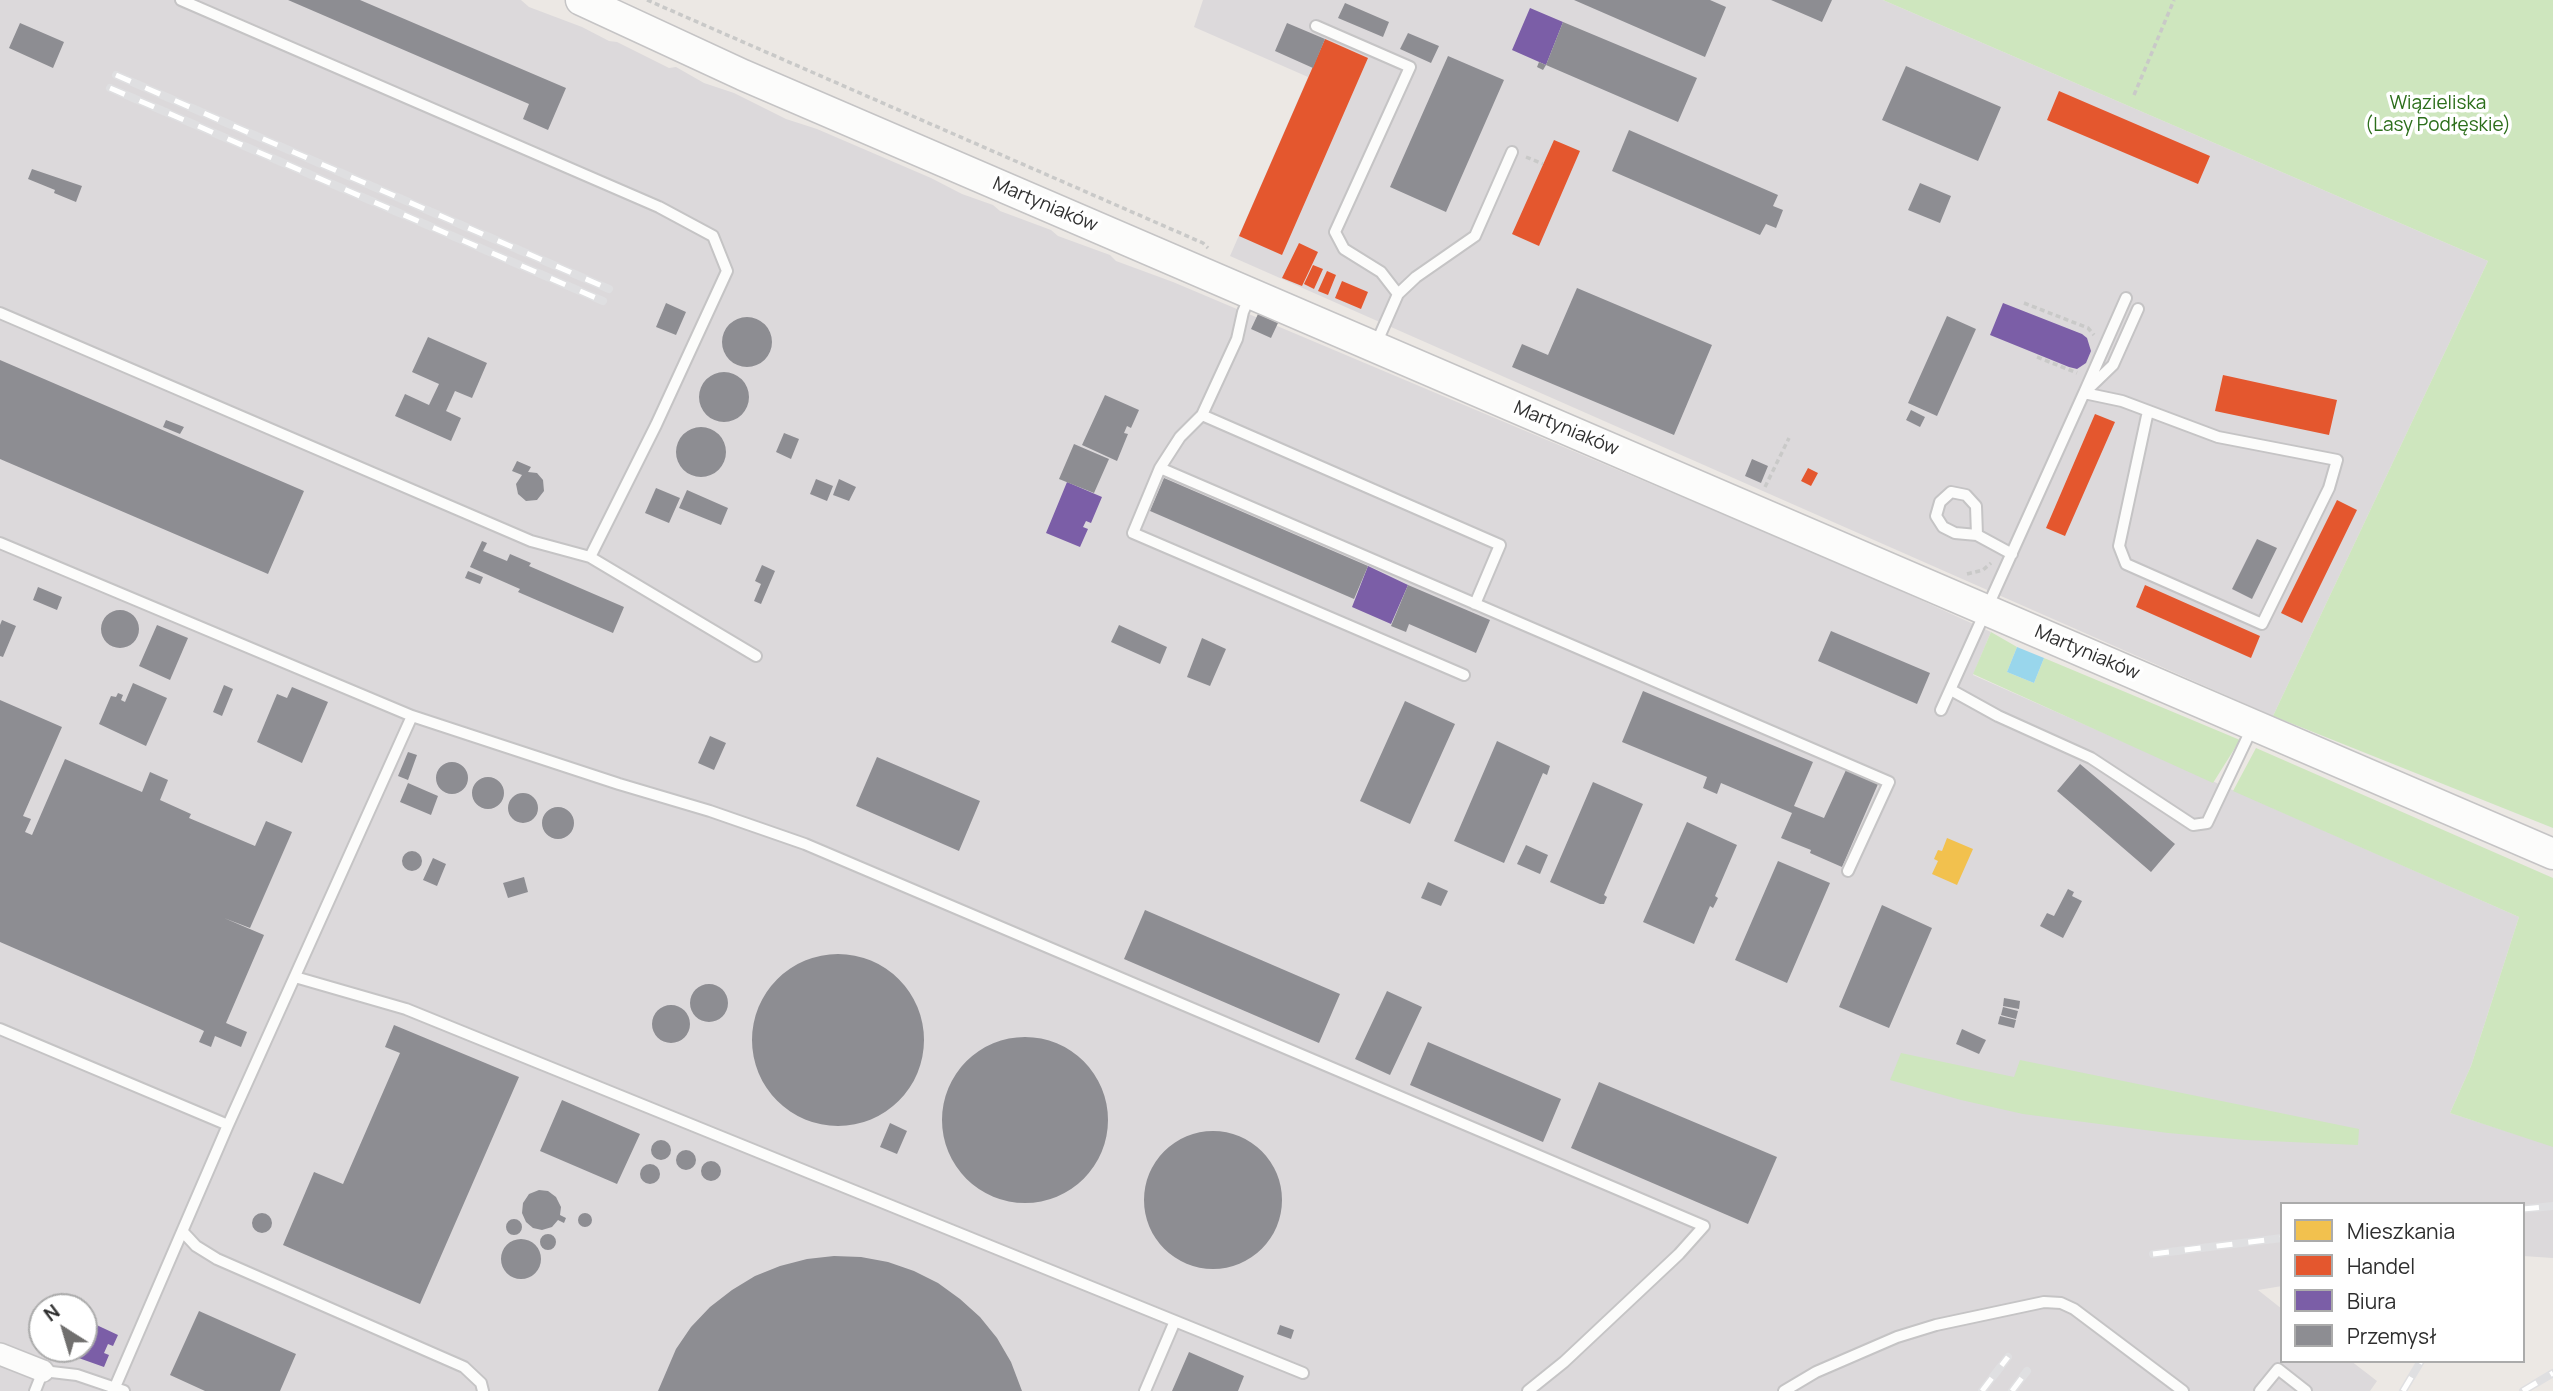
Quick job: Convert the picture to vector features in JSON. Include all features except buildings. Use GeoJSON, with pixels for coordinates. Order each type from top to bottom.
{"type":"FeatureCollection","features":[{"type":"Feature","properties":{"kind":"main road","name":"Martyniaków"},"geometry":{"type":"LineString","coordinates":[[582,0],[743,75],[2553,854]]}},
{"type":"Feature","properties":{"kind":"street"},"geometry":{"type":"LineString","coordinates":[[0,1354],[43,1371]]}},
{"type":"Feature","properties":{"kind":"lane"},"geometry":{"type":"LineString","coordinates":[[181,0],[659,207],[713,236],[727,271],[656,425],[590,557]]}},
{"type":"Feature","properties":{"kind":"lane"},"geometry":{"type":"LineString","coordinates":[[1316,26],[1410,67],[1335,232],[1345,249],[1381,272],[1398,294]]}},
{"type":"Feature","properties":{"kind":"lane"},"geometry":{"type":"LineString","coordinates":[[1375,347],[1398,294],[1416,277],[1475,236],[1512,152]]}},
{"type":"Feature","properties":{"kind":"lane"},"geometry":{"type":"LineString","coordinates":[[1250,293],[1237,339],[1202,415],[1180,437],[1160,468],[1133,533],[1464,675]]}},
{"type":"Feature","properties":{"kind":"lane"},"geometry":{"type":"LineString","coordinates":[[1941,710],[2126,298]]}},
{"type":"Feature","properties":{"kind":"lane"},"geometry":{"type":"LineString","coordinates":[[2084,393],[2113,365],[2138,309]]}},
{"type":"Feature","properties":{"kind":"lane"},"geometry":{"type":"LineString","coordinates":[[0,313],[531,541],[590,557],[756,656]]}},
{"type":"Feature","properties":{"kind":"lane"},"geometry":{"type":"LineString","coordinates":[[2084,393],[2122,401],[2148,411],[2218,438],[2337,460],[2329,488],[2262,624],[2126,564],[2119,546],[2148,411]]}},
{"type":"Feature","properties":{"kind":"lane"},"geometry":{"type":"LineString","coordinates":[[1202,415],[1500,545],[1475,604]]}},
{"type":"Feature","properties":{"kind":"lane"},"geometry":{"type":"LineString","coordinates":[[1160,468],[1888,782],[1848,871]]}},
{"type":"Feature","properties":{"kind":"lane"},"geometry":{"type":"LineString","coordinates":[[1977,535],[1976,506],[1966,495],[1951,492],[1940,502],[1936,516],[1942,527],[1955,533],[1977,535],[2012,554]]}},
{"type":"Feature","properties":{"kind":"lane"},"geometry":{"type":"LineString","coordinates":[[0,543],[412,716],[805,844],[1704,1226],[1670,1263],[1564,1362],[1528,1391]]}},
{"type":"Feature","properties":{"kind":"lane"},"geometry":{"type":"LineString","coordinates":[[1951,690],[1998,716],[2091,758],[2193,825],[2207,823],[2254,724]]}},
{"type":"Feature","properties":{"kind":"lane"},"geometry":{"type":"LineString","coordinates":[[35,1391],[43,1371],[77,1375],[119,1389],[228,1125],[412,716]]}},
{"type":"Feature","properties":{"kind":"lane"},"geometry":{"type":"LineString","coordinates":[[295,977],[405,1009],[1303,1373]]}},
{"type":"Feature","properties":{"kind":"lane"},"geometry":{"type":"LineString","coordinates":[[0,1029],[228,1125]]}},
{"type":"Feature","properties":{"kind":"lane"},"geometry":{"type":"LineString","coordinates":[[183,1232],[195,1246],[217,1259],[464,1367],[481,1383],[483,1391]]}},
{"type":"Feature","properties":{"kind":"lane"},"geometry":{"type":"LineString","coordinates":[[1784,1391],[1816,1372],[1897,1337],[1976,1315],[2044,1302],[2061,1303],[2074,1309],[2183,1391]]}},
{"type":"Feature","properties":{"kind":"lane"},"geometry":{"type":"LineString","coordinates":[[1145,1391],[1175,1321]]}},
{"type":"Feature","properties":{"kind":"lane"},"geometry":{"type":"LineString","coordinates":[[2260,1391],[2278,1369],[2306,1391]]}},
{"type":"Feature","properties":{"kind":"path"},"geometry":{"type":"LineString","coordinates":[[647,0],[1192,238],[1203,243],[1212,252]]}},
{"type":"Feature","properties":{"kind":"path"},"geometry":{"type":"LineString","coordinates":[[2134,95],[2174,0]]}},
{"type":"Feature","properties":{"kind":"path"},"geometry":{"type":"LineString","coordinates":[[2024,303],[2088,328],[2094,335],[2094,342]]}},
{"type":"Feature","properties":{"kind":"path"},"geometry":{"type":"LineString","coordinates":[[2037,357],[2079,374],[2084,369]]}},
{"type":"Feature","properties":{"kind":"path"},"geometry":{"type":"LineString","coordinates":[[1955,575],[1983,570],[1994,560],[1999,549]]}},
{"type":"Feature","properties":{"kind":"shaded area"},"geometry":{"type":"Polygon","coordinates":[[[0,0],[521,0],[529,7],[617,42],[669,68],[676,67],[704,83],[734,93],[786,119],[817,129],[931,178],[962,194],[993,205],[1000,211],[1051,230],[1058,236],[1110,255],[1116,261],[1173,282],[1857,571],[1991,632],[1973,675],[2519,917],[2471,1066],[2450,1113],[2553,1146],[2553,1258],[2525,1256],[2525,1202],[2280,1202],[2280,1286],[2258,1290],[2280,1307],[2280,1363],[2354,1363],[2377,1381],[2370,1391],[0,1391],[0,0]]]}},
{"type":"Feature","properties":{"kind":"shaded area"},"geometry":{"type":"Polygon","coordinates":[[[1203,0],[1883,0],[2488,261],[2273,716],[1230,256],[1308,77],[1194,27],[1203,0]]]}},
{"type":"Feature","properties":{"kind":"green space","name":"Wiązieliska (Lasy Podłęskie)"},"geometry":{"type":"Polygon","coordinates":[[[1883,0],[2553,0],[2553,828],[2273,716],[2488,261],[1883,0]]]}},
{"type":"Feature","properties":{"kind":"green space"},"geometry":{"type":"Polygon","coordinates":[[[1991,632],[2017,647],[2007,672],[2034,683],[2044,658],[2240,740],[2213,783],[1973,674],[1991,632]]]}},
{"type":"Feature","properties":{"kind":"green space"},"geometry":{"type":"Polygon","coordinates":[[[2256,748],[2553,878],[2553,1147],[2450,1113],[2471,1066],[2519,917],[2233,791],[2256,748]]]}},
{"type":"Feature","properties":{"kind":"green space"},"geometry":{"type":"Polygon","coordinates":[[[1901,1053],[2014,1077],[2020,1060],[2359,1129],[2358,1145],[2168,1133],[2023,1114],[1890,1080],[1901,1053]]]}},
{"type":"Feature","properties":{"kind":"water"},"geometry":{"type":"Polygon","coordinates":[[[2017,647],[2044,658],[2034,683],[2007,672],[2017,647]]]}},
{"type":"Feature","properties":{"kind":"railway"},"geometry":{"type":"LineString","coordinates":[[116,75],[609,289]]}},
{"type":"Feature","properties":{"kind":"railway"},"geometry":{"type":"LineString","coordinates":[[110,88],[603,301]]}},
{"type":"Feature","properties":{"kind":"railway"},"geometry":{"type":"LineString","coordinates":[[2525,1209],[2553,1206]]}},
{"type":"Feature","properties":{"kind":"railway"},"geometry":{"type":"LineString","coordinates":[[2153,1254],[2280,1238]]}},
{"type":"Feature","properties":{"kind":"railway"},"geometry":{"type":"LineString","coordinates":[[1982,1391],[2008,1357]]}},
{"type":"Feature","properties":{"kind":"railway"},"geometry":{"type":"LineString","coordinates":[[2403,1391],[2420,1363]]}},
{"type":"Feature","properties":{"kind":"railway"},"geometry":{"type":"LineString","coordinates":[[2012,1391],[2027,1371]]}},
{"type":"Feature","properties":{"kind":"railway"},"geometry":{"type":"LineString","coordinates":[[2523,1391],[2553,1373]]}}]}
